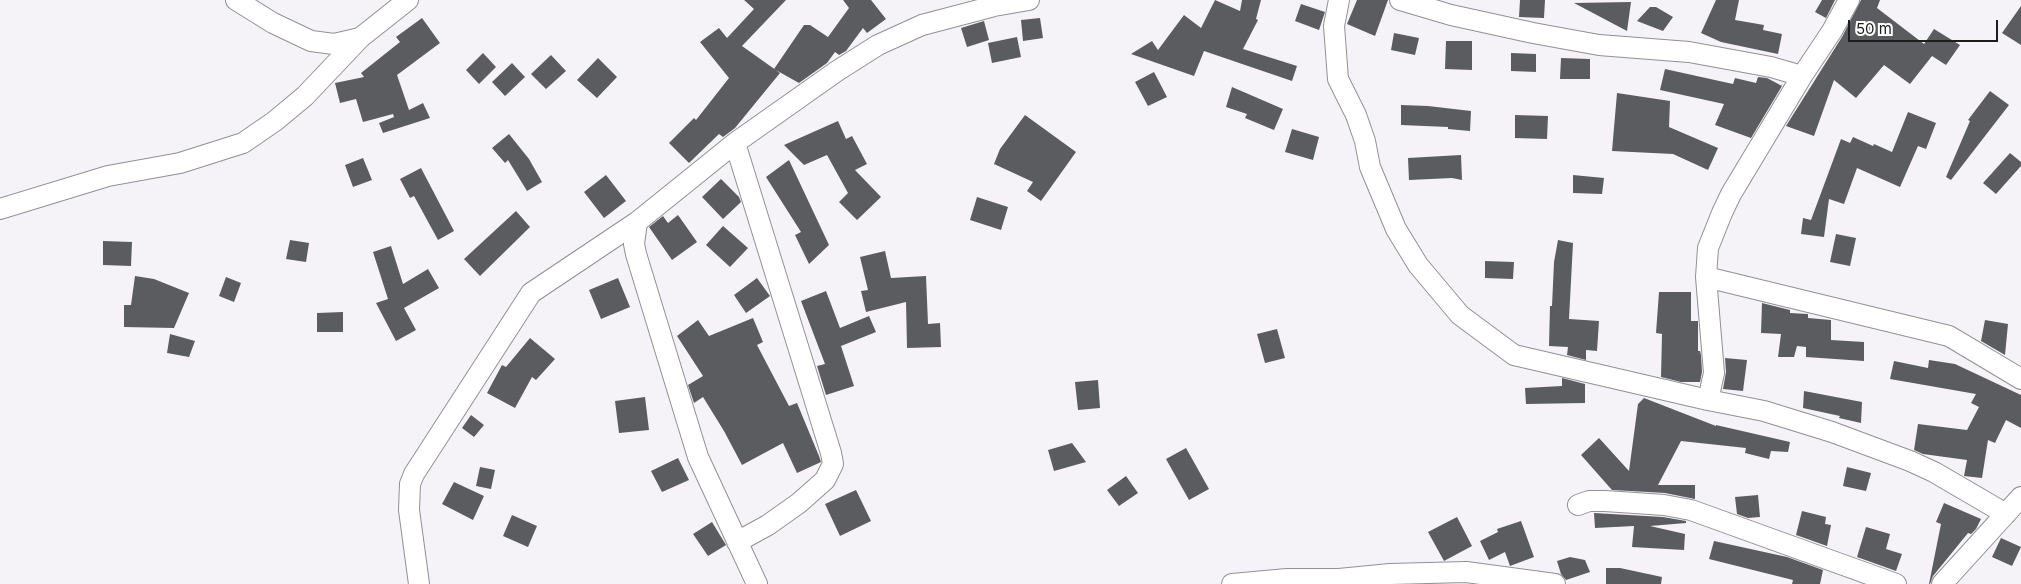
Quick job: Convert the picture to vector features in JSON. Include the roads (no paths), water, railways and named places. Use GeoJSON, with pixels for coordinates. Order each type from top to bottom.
{"type":"FeatureCollection","features":[{"type":"Feature","properties":{"kind":"street"},"geometry":{"type":"LineString","coordinates":[[236,0],[273,23],[311,41],[334,44],[360,38]]}},
{"type":"Feature","properties":{"kind":"street"},"geometry":{"type":"LineString","coordinates":[[0,209],[108,176],[180,163],[243,143],[275,121],[305,96],[360,38],[408,0]]}},
{"type":"Feature","properties":{"kind":"street"},"geometry":{"type":"LineString","coordinates":[[419,584],[409,496],[410,484],[414,474],[531,293],[638,222],[735,143],[837,71],[878,45],[922,25],[994,6],[1030,0]]}},
{"type":"Feature","properties":{"kind":"street"},"geometry":{"type":"LineString","coordinates":[[1340,0],[1334,26],[1338,79],[1359,123],[1370,167],[1396,229],[1418,265],[1460,315],[1514,355],[1708,400],[1764,411],[1824,429],[1910,461],[1934,472],[2006,514]]}},
{"type":"Feature","properties":{"kind":"street"},"geometry":{"type":"LineString","coordinates":[[1400,0],[1460,17],[1533,33],[1598,45],[1689,52],[1771,67],[1802,76]]}},
{"type":"Feature","properties":{"kind":"street"},"geometry":{"type":"LineString","coordinates":[[1708,400],[1714,373],[1706,278],[1708,248],[1722,212],[1849,0]]}},
{"type":"Feature","properties":{"kind":"street"},"geometry":{"type":"LineString","coordinates":[[735,143],[833,464],[825,480],[799,503],[768,525],[737,542]]}},
{"type":"Feature","properties":{"kind":"street"},"geometry":{"type":"LineString","coordinates":[[638,222],[635,234],[636,254],[698,457],[757,584]]}},
{"type":"Feature","properties":{"kind":"street"},"geometry":{"type":"LineString","coordinates":[[1706,278],[1949,336],[2021,378]]}},
{"type":"Feature","properties":{"kind":"street"},"geometry":{"type":"LineString","coordinates":[[1942,584],[2021,498]]}},
{"type":"Feature","properties":{"kind":"street"},"geometry":{"type":"LineString","coordinates":[[1578,505],[1588,501],[1604,501],[1664,505],[1691,510],[1896,584]]}},
{"type":"Feature","properties":{"kind":"street"},"geometry":{"type":"LineString","coordinates":[[1232,584],[1287,579],[1339,579],[1390,574],[1466,572],[1555,584]]}}]}
